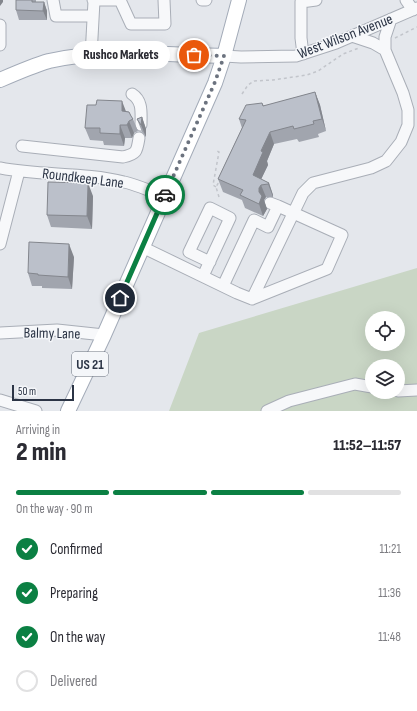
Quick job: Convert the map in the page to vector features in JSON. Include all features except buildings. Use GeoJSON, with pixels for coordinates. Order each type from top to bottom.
{"type":"FeatureCollection","features":[{"type":"Feature","properties":{"kind":"main road","name":"US 21"},"geometry":{"type":"LineString","coordinates":[[68,411],[104,336],[215,82],[224,56],[239,0]]}},
{"type":"Feature","properties":{"kind":"main road"},"geometry":{"type":"LineString","coordinates":[[0,80],[17,72],[48,62],[91,56],[119,54],[224,56]]}},
{"type":"Feature","properties":{"kind":"street"},"geometry":{"type":"LineString","coordinates":[[54,0],[56,16],[93,16]]}},
{"type":"Feature","properties":{"kind":"street"},"geometry":{"type":"LineString","coordinates":[[91,56],[94,0],[120,0],[131,24],[165,24],[164,0]]}},
{"type":"Feature","properties":{"kind":"street"},"geometry":{"type":"LineString","coordinates":[[303,54],[301,38],[301,1],[316,0]]}},
{"type":"Feature","properties":{"kind":"street"},"geometry":{"type":"LineString","coordinates":[[406,0],[415,9]]}},
{"type":"Feature","properties":{"kind":"street","name":"West Wilson Avenue"},"geometry":{"type":"LineString","coordinates":[[224,56],[296,56],[352,36],[415,9]]}},
{"type":"Feature","properties":{"kind":"street"},"geometry":{"type":"LineString","coordinates":[[252,299],[303,193],[314,183],[371,168],[386,161],[401,142],[408,125],[408,110],[385,50],[385,37],[391,19]]}},
{"type":"Feature","properties":{"kind":"street"},"geometry":{"type":"LineString","coordinates":[[0,25],[0,45]]}},
{"type":"Feature","properties":{"kind":"street"},"geometry":{"type":"LineString","coordinates":[[352,36],[373,43],[385,50]]}},
{"type":"Feature","properties":{"kind":"street"},"geometry":{"type":"LineString","coordinates":[[132,94],[137,97],[141,107],[140,125]]}},
{"type":"Feature","properties":{"kind":"street"},"geometry":{"type":"LineString","coordinates":[[22,146],[123,157],[135,153],[140,138]]}},
{"type":"Feature","properties":{"kind":"street","name":"Roundkeep Lane"},"geometry":{"type":"LineString","coordinates":[[0,168],[20,172],[103,178],[141,186],[164,197]]}},
{"type":"Feature","properties":{"kind":"street"},"geometry":{"type":"LineString","coordinates":[[1,237],[20,172]]}},
{"type":"Feature","properties":{"kind":"street"},"geometry":{"type":"LineString","coordinates":[[142,247],[223,286],[252,299],[327,269],[342,235],[274,204],[268,227],[255,217],[223,286]]}},
{"type":"Feature","properties":{"kind":"street"},"geometry":{"type":"LineString","coordinates":[[203,276],[210,262],[230,218],[210,208],[189,252],[210,262]]}},
{"type":"Feature","properties":{"kind":"street","name":"Balmy Lane"},"geometry":{"type":"LineString","coordinates":[[0,333],[57,330],[104,336]]}},
{"type":"Feature","properties":{"kind":"street"},"geometry":{"type":"LineString","coordinates":[[267,411],[289,401],[355,384],[365,386]]}},
{"type":"Feature","properties":{"kind":"street"},"geometry":{"type":"LineString","coordinates":[[405,391],[417,390]]}},
{"type":"Feature","properties":{"kind":"street"},"geometry":{"type":"LineString","coordinates":[[0,400],[36,411]]}},
{"type":"Feature","properties":{"kind":"path"},"geometry":{"type":"LineString","coordinates":[[391,39],[417,27]]}},
{"type":"Feature","properties":{"kind":"path"},"geometry":{"type":"LineString","coordinates":[[242,94],[248,85],[254,81],[307,75],[318,71],[343,54],[360,48]]}},
{"type":"Feature","properties":{"kind":"path"},"geometry":{"type":"LineString","coordinates":[[217,151],[219,152],[213,185],[216,187],[219,197]]}},
{"type":"Feature","properties":{"kind":"path"},"geometry":{"type":"LineString","coordinates":[[216,187],[219,180]]}},
{"type":"Feature","properties":{"kind":"green space"},"geometry":{"type":"Polygon","coordinates":[[[417,268],[417,411],[169,411],[199,333],[417,268]]]}},
{"type":"Feature","properties":{"kind":"way so far"},"geometry":{"type":"LineString","coordinates":[[165,195],[215,82],[224,56],[194,55]]}},
{"type":"Feature","properties":{"kind":"place","name":"Rushco Markets"},"geometry":{"type":"Point","coordinates":[194,55]}},
{"type":"Feature","properties":{"kind":"route"},"geometry":{"type":"LineString","coordinates":[[120,298],[165,195]]}}]}
